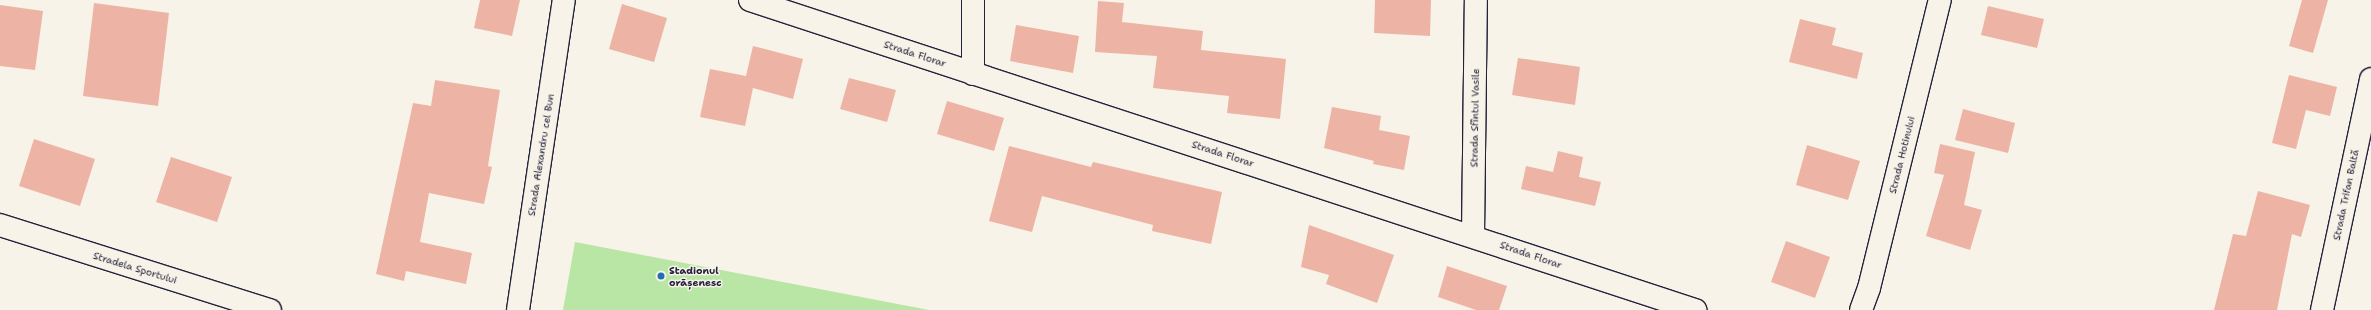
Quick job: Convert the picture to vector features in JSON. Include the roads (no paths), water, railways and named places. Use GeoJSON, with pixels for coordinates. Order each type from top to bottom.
{"type":"FeatureCollection","features":[{"type":"Feature","properties":{"kind":"street","name":"Strada Alexandru cel Bun"},"geometry":{"type":"LineString","coordinates":[[518,310],[564,0]]}},
{"type":"Feature","properties":{"kind":"street","name":"Strada Florar"},"geometry":{"type":"LineString","coordinates":[[750,0],[973,74],[1473,235],[1695,310]]}},
{"type":"Feature","properties":{"kind":"street"},"geometry":{"type":"LineString","coordinates":[[973,0],[973,74]]}},
{"type":"Feature","properties":{"kind":"street","name":"Strada Sfîntul Vasile"},"geometry":{"type":"LineString","coordinates":[[1473,235],[1476,0]]}},
{"type":"Feature","properties":{"kind":"street","name":"Strada Hotinului"},"geometry":{"type":"LineString","coordinates":[[1861,310],[1869,288],[1940,0]]}},
{"type":"Feature","properties":{"kind":"street","name":"Strada Trifan Baltă"},"geometry":{"type":"LineString","coordinates":[[2322,310],[2371,80]]}},
{"type":"Feature","properties":{"kind":"street","name":"Stradela Sportului"},"geometry":{"type":"LineString","coordinates":[[0,225],[270,310]]}},
{"type":"Feature","properties":{"kind":"place","name":"Stadionul orășenesc"},"geometry":{"type":"Point","coordinates":[661,276]}}]}
